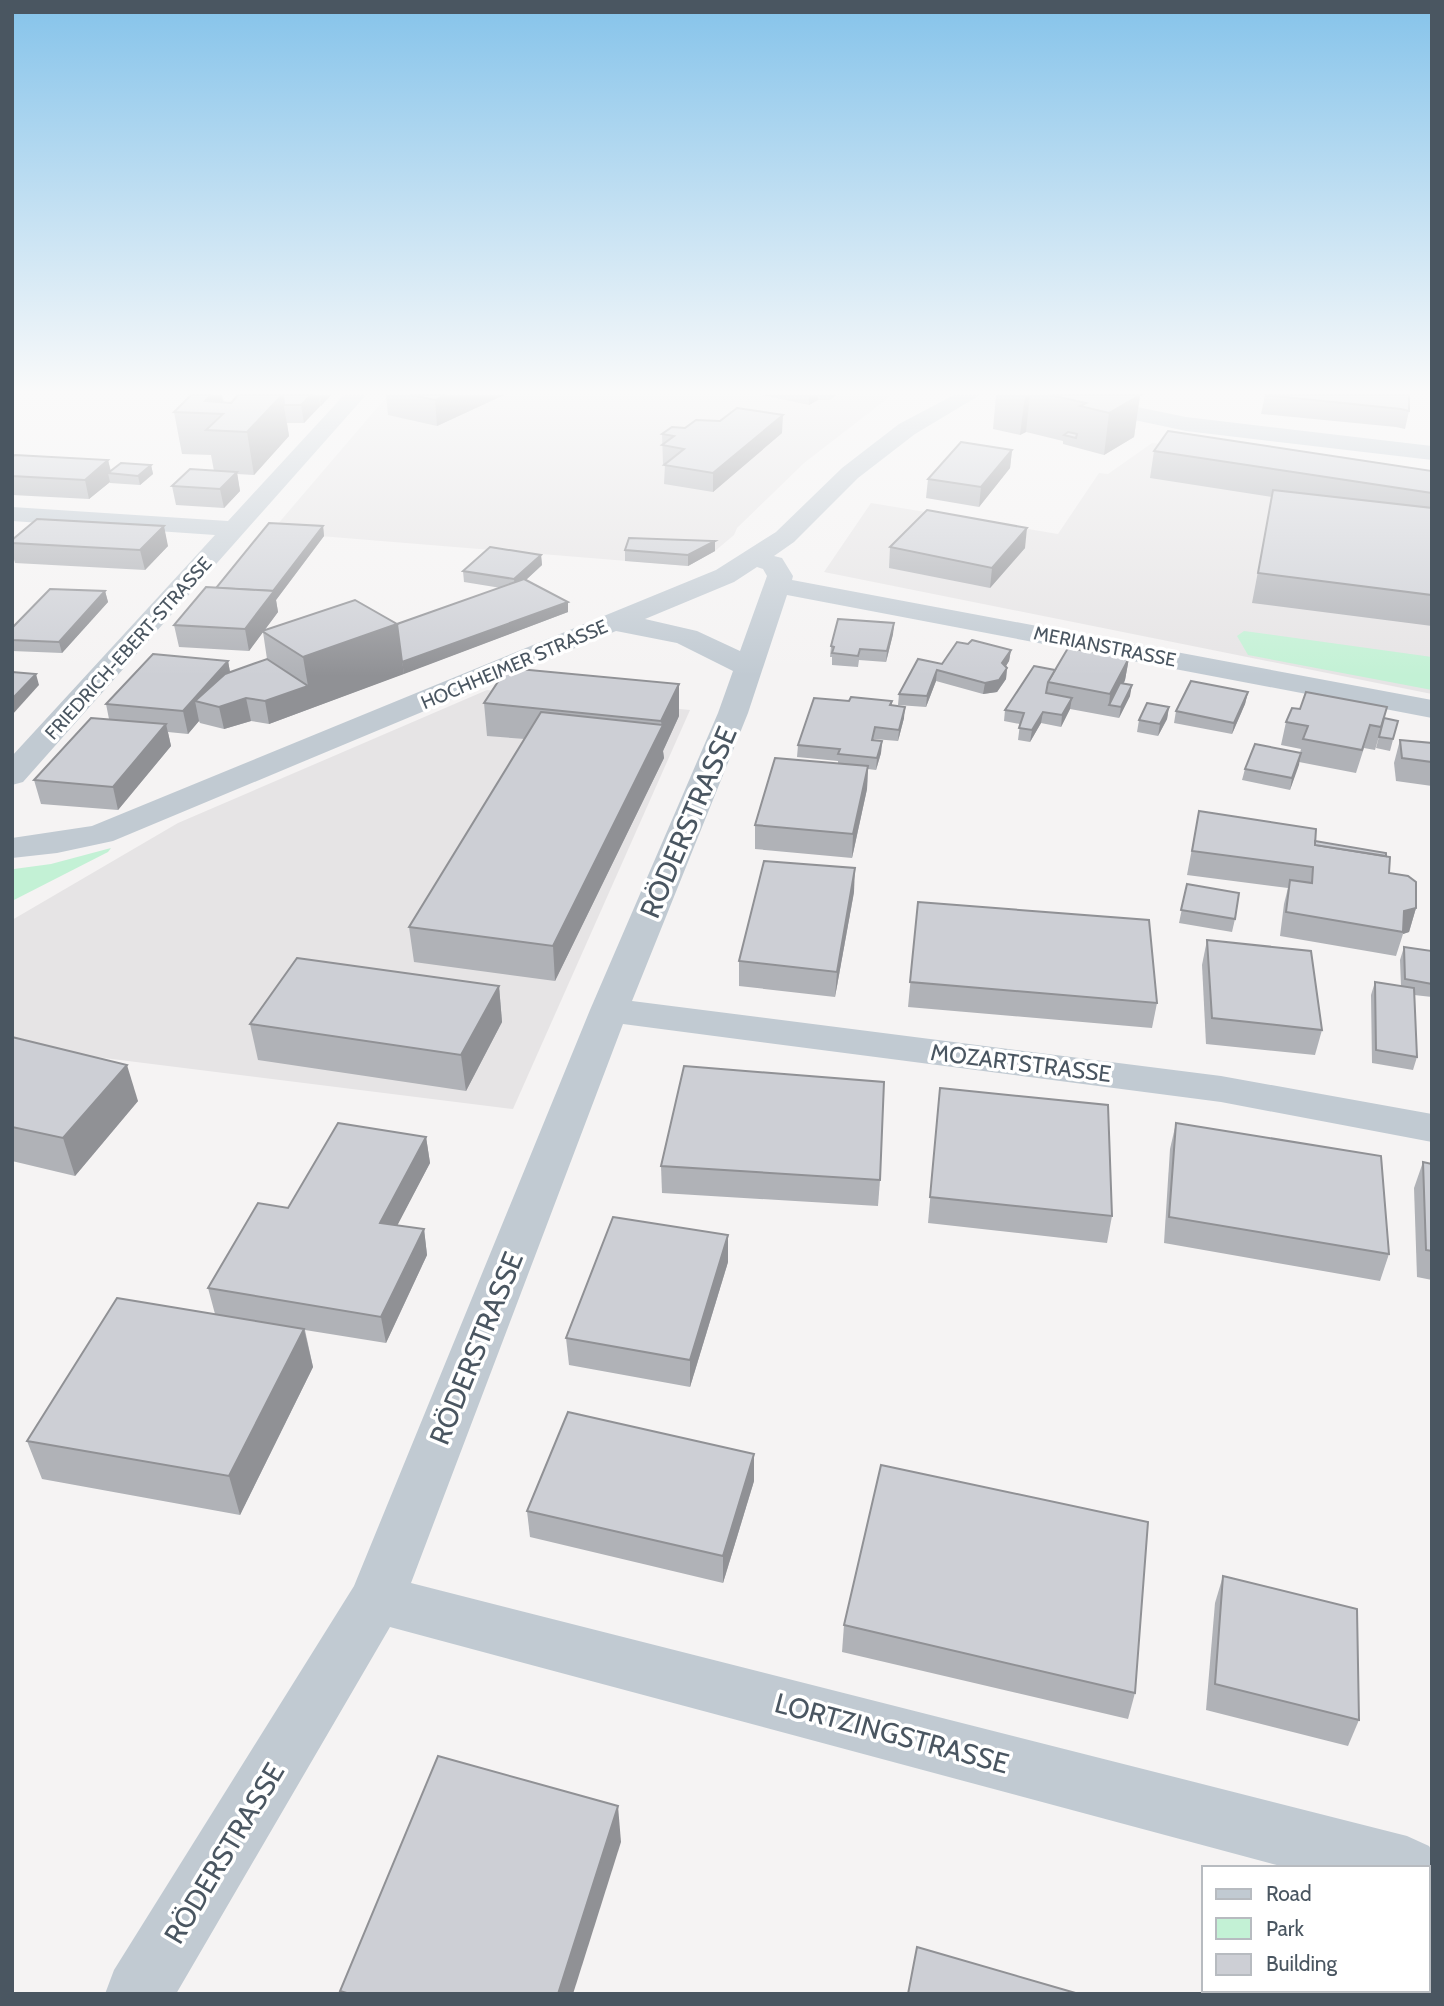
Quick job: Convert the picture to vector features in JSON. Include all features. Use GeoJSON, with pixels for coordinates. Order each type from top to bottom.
{"type":"FeatureCollection","features":[{"type":"Feature","properties":{"kind":"street","name":"FRIEDRICH-EBERT-STRASSE"},"geometry":{"type":"LineString","coordinates":[[16,767],[271,489]]}},
{"type":"Feature","properties":{"kind":"street","name":"HOCHHEIMER STRASSE"},"geometry":{"type":"LineString","coordinates":[[12,848],[102,834],[725,576],[767,571],[785,537],[835,489]]}},
{"type":"Feature","properties":{"kind":"street"},"geometry":{"type":"LineString","coordinates":[[12,514],[234,529]]}},
{"type":"Feature","properties":{"kind":"street","name":"RÖDERSTRASSE"},"geometry":{"type":"LineString","coordinates":[[138,1994],[377,1599],[609,1010],[750,670],[767,571]]}},
{"type":"Feature","properties":{"kind":"street","name":"MERIANSTRASSE"},"geometry":{"type":"LineString","coordinates":[[767,571],[1432,709]]}},
{"type":"Feature","properties":{"kind":"street"},"geometry":{"type":"LineString","coordinates":[[613,623],[688,635],[716,647],[750,670]]}},
{"type":"Feature","properties":{"kind":"street","name":"MOZARTSTRASSE"},"geometry":{"type":"LineString","coordinates":[[609,1010],[1221,1089],[1432,1128]]}},
{"type":"Feature","properties":{"kind":"street","name":"LORTZINGSTRASSE"},"geometry":{"type":"LineString","coordinates":[[377,1599],[1399,1866]]}},
{"type":"Feature","properties":{"kind":"shaded area"},"geometry":{"type":"Polygon","coordinates":[[[308,489],[778,489],[737,528],[734,535],[715,551],[688,566],[271,532],[308,489]]]}},
{"type":"Feature","properties":{"kind":"shaded area"},"geometry":{"type":"Polygon","coordinates":[[[1089,489],[1432,489],[1432,694],[824,572],[871,503],[1058,534],[1089,489]]]}},
{"type":"Feature","properties":{"kind":"shaded area"},"geometry":{"type":"Polygon","coordinates":[[[487,690],[690,710],[513,1109],[56,1052],[12,1040],[12,920],[178,823],[487,690]]]}},
{"type":"Feature","properties":{"kind":"green space"},"geometry":{"type":"Polygon","coordinates":[[[1244,631],[1432,657],[1432,690],[1248,655],[1237,636],[1244,631]]]}},
{"type":"Feature","properties":{"kind":"green space"},"geometry":{"type":"Polygon","coordinates":[[[111,848],[108,852],[12,901],[14,869],[51,864],[111,848]]]}},
{"type":"Feature","properties":{"kind":"building"},"geometry":{"type":"Polygon","coordinates":[[[1403,489],[1432,489],[1432,493],[1403,489]]]}},
{"type":"Feature","properties":{"kind":"building"},"geometry":{"type":"Polygon","coordinates":[[[1273,490],[1432,508],[1432,595],[1258,573],[1273,490]]]}},
{"type":"Feature","properties":{"kind":"building"},"geometry":{"type":"Polygon","coordinates":[[[927,510],[1027,528],[992,568],[890,547],[927,510]]]}},
{"type":"Feature","properties":{"kind":"building"},"geometry":{"type":"Polygon","coordinates":[[[37,519],[164,526],[140,550],[12,543],[12,540],[37,519]]]}},
{"type":"Feature","properties":{"kind":"building"},"geometry":{"type":"Polygon","coordinates":[[[269,523],[323,526],[273,591],[216,588],[269,523]]]}},
{"type":"Feature","properties":{"kind":"building"},"geometry":{"type":"Polygon","coordinates":[[[629,538],[715,541],[688,555],[625,550],[629,538]]]}},
{"type":"Feature","properties":{"kind":"building"},"geometry":{"type":"Polygon","coordinates":[[[490,547],[541,555],[514,579],[463,571],[490,547]]]}},
{"type":"Feature","properties":{"kind":"building"},"geometry":{"type":"Polygon","coordinates":[[[524,579],[568,602],[402,662],[397,624],[524,579]]]}},
{"type":"Feature","properties":{"kind":"building"},"geometry":{"type":"Polygon","coordinates":[[[206,587],[274,591],[245,629],[174,625],[206,587]]]}},
{"type":"Feature","properties":{"kind":"building"},"geometry":{"type":"Polygon","coordinates":[[[50,589],[105,591],[59,642],[12,640],[12,628],[50,589]]]}},
{"type":"Feature","properties":{"kind":"building"},"geometry":{"type":"Polygon","coordinates":[[[355,600],[397,624],[303,657],[262,631],[355,600]]]}},
{"type":"Feature","properties":{"kind":"building"},"geometry":{"type":"Polygon","coordinates":[[[838,619],[894,623],[887,651],[860,649],[858,656],[832,653],[834,647],[831,646],[838,619]]]}},
{"type":"Feature","properties":{"kind":"building"},"geometry":{"type":"Polygon","coordinates":[[[972,640],[1011,650],[1002,663],[1007,668],[999,680],[985,683],[937,670],[927,696],[899,694],[918,659],[942,664],[957,642],[968,644],[972,640]]]}},
{"type":"Feature","properties":{"kind":"building"},"geometry":{"type":"Polygon","coordinates":[[[1068,648],[1129,658],[1110,694],[1048,682],[1068,648]]]}},
{"type":"Feature","properties":{"kind":"building"},"geometry":{"type":"Polygon","coordinates":[[[153,654],[228,661],[183,711],[106,704],[153,654]]]}},
{"type":"Feature","properties":{"kind":"building"},"geometry":{"type":"Polygon","coordinates":[[[267,659],[308,686],[265,701],[246,698],[219,707],[195,701],[225,674],[267,659]]]}},
{"type":"Feature","properties":{"kind":"building"},"geometry":{"type":"Polygon","coordinates":[[[1034,666],[1055,670],[1048,682],[1046,693],[1072,698],[1062,715],[1043,712],[1032,730],[1019,728],[1024,713],[1005,710],[1034,666]]]}},
{"type":"Feature","properties":{"kind":"building"},"geometry":{"type":"Polygon","coordinates":[[[507,668],[679,684],[661,721],[484,703],[507,668]]]}},
{"type":"Feature","properties":{"kind":"building"},"geometry":{"type":"Polygon","coordinates":[[[12,672],[36,674],[12,699],[12,672]]]}},
{"type":"Feature","properties":{"kind":"building"},"geometry":{"type":"Polygon","coordinates":[[[1191,681],[1248,692],[1234,723],[1176,711],[1191,681]]]}},
{"type":"Feature","properties":{"kind":"building"},"geometry":{"type":"Polygon","coordinates":[[[1120,683],[1132,685],[1121,707],[1109,705],[1120,683]]]}},
{"type":"Feature","properties":{"kind":"building"},"geometry":{"type":"Polygon","coordinates":[[[1306,692],[1387,707],[1381,727],[1370,725],[1362,750],[1303,739],[1308,726],[1286,722],[1292,708],[1300,709],[1306,692]]]}},
{"type":"Feature","properties":{"kind":"building"},"geometry":{"type":"Polygon","coordinates":[[[851,697],[892,701],[890,705],[905,707],[899,730],[875,727],[872,740],[882,741],[877,758],[838,754],[840,749],[798,745],[814,698],[849,701],[851,697]]]}},
{"type":"Feature","properties":{"kind":"building"},"geometry":{"type":"Polygon","coordinates":[[[1147,703],[1169,707],[1160,724],[1139,720],[1147,703]]]}},
{"type":"Feature","properties":{"kind":"building"},"geometry":{"type":"Polygon","coordinates":[[[541,712],[663,725],[553,946],[409,927],[541,712]]]}},
{"type":"Feature","properties":{"kind":"building"},"geometry":{"type":"Polygon","coordinates":[[[91,718],[166,724],[113,787],[34,780],[91,718]]]}},
{"type":"Feature","properties":{"kind":"building"},"geometry":{"type":"Polygon","coordinates":[[[1384,718],[1398,721],[1393,739],[1379,737],[1384,718]]]}},
{"type":"Feature","properties":{"kind":"building"},"geometry":{"type":"Polygon","coordinates":[[[1400,740],[1432,743],[1432,762],[1402,758],[1400,740]]]}},
{"type":"Feature","properties":{"kind":"building"},"geometry":{"type":"Polygon","coordinates":[[[1255,744],[1301,753],[1292,778],[1245,769],[1255,744]]]}},
{"type":"Feature","properties":{"kind":"building"},"geometry":{"type":"Polygon","coordinates":[[[775,758],[868,766],[853,834],[755,825],[775,758]]]}},
{"type":"Feature","properties":{"kind":"building"},"geometry":{"type":"Polygon","coordinates":[[[1199,811],[1316,829],[1315,845],[1390,857],[1389,873],[1408,876],[1416,882],[1416,908],[1404,911],[1403,932],[1286,912],[1290,880],[1312,883],[1313,867],[1192,851],[1199,811]]]}},
{"type":"Feature","properties":{"kind":"building"},"geometry":{"type":"Polygon","coordinates":[[[1315,841],[1386,853],[1386,856],[1315,845],[1315,841]]]}},
{"type":"Feature","properties":{"kind":"building"},"geometry":{"type":"Polygon","coordinates":[[[764,861],[855,868],[837,972],[739,961],[764,861]]]}},
{"type":"Feature","properties":{"kind":"building"},"geometry":{"type":"Polygon","coordinates":[[[1187,884],[1239,893],[1235,919],[1181,910],[1187,884]]]}},
{"type":"Feature","properties":{"kind":"building"},"geometry":{"type":"Polygon","coordinates":[[[918,902],[1149,920],[1157,1003],[910,982],[918,902]]]}},
{"type":"Feature","properties":{"kind":"building"},"geometry":{"type":"Polygon","coordinates":[[[1207,940],[1311,951],[1322,1030],[1212,1018],[1207,940]]]}},
{"type":"Feature","properties":{"kind":"building"},"geometry":{"type":"Polygon","coordinates":[[[1404,947],[1432,951],[1432,984],[1405,979],[1404,947]]]}},
{"type":"Feature","properties":{"kind":"building"},"geometry":{"type":"Polygon","coordinates":[[[297,958],[499,986],[461,1055],[250,1024],[297,958]]]}},
{"type":"Feature","properties":{"kind":"building"},"geometry":{"type":"Polygon","coordinates":[[[1375,982],[1414,988],[1417,1057],[1376,1050],[1375,982]]]}},
{"type":"Feature","properties":{"kind":"building"},"geometry":{"type":"Polygon","coordinates":[[[12,1037],[127,1065],[63,1138],[12,1127],[12,1037]]]}},
{"type":"Feature","properties":{"kind":"building"},"geometry":{"type":"Polygon","coordinates":[[[684,1066],[884,1082],[880,1180],[661,1166],[684,1066]]]}},
{"type":"Feature","properties":{"kind":"building"},"geometry":{"type":"Polygon","coordinates":[[[940,1088],[1108,1105],[1112,1216],[930,1197],[940,1088]]]}},
{"type":"Feature","properties":{"kind":"building"},"geometry":{"type":"Polygon","coordinates":[[[338,1123],[426,1137],[380,1223],[424,1229],[381,1317],[208,1288],[258,1203],[288,1208],[338,1123]]]}},
{"type":"Feature","properties":{"kind":"building"},"geometry":{"type":"Polygon","coordinates":[[[1176,1123],[1381,1156],[1389,1254],[1169,1217],[1176,1123]]]}},
{"type":"Feature","properties":{"kind":"building"},"geometry":{"type":"Polygon","coordinates":[[[1423,1162],[1432,1164],[1432,1251],[1426,1250],[1423,1162]]]}},
{"type":"Feature","properties":{"kind":"building"},"geometry":{"type":"Polygon","coordinates":[[[613,1217],[728,1235],[690,1360],[566,1338],[613,1217]]]}},
{"type":"Feature","properties":{"kind":"building"},"geometry":{"type":"Polygon","coordinates":[[[117,1298],[304,1329],[229,1476],[27,1441],[117,1298]]]}},
{"type":"Feature","properties":{"kind":"building"},"geometry":{"type":"Polygon","coordinates":[[[568,1412],[754,1454],[723,1556],[527,1511],[568,1412]]]}},
{"type":"Feature","properties":{"kind":"building"},"geometry":{"type":"Polygon","coordinates":[[[881,1465],[1148,1522],[1135,1693],[844,1625],[881,1465]]]}},
{"type":"Feature","properties":{"kind":"building"},"geometry":{"type":"Polygon","coordinates":[[[1223,1576],[1357,1609],[1359,1720],[1215,1684],[1223,1576]]]}},
{"type":"Feature","properties":{"kind":"building"},"geometry":{"type":"Polygon","coordinates":[[[438,1756],[618,1806],[558,1994],[350,1994],[340,1991],[438,1756]]]}},
{"type":"Feature","properties":{"kind":"building"},"geometry":{"type":"Polygon","coordinates":[[[917,1947],[1079,1994],[908,1994],[917,1947]]]}}]}
